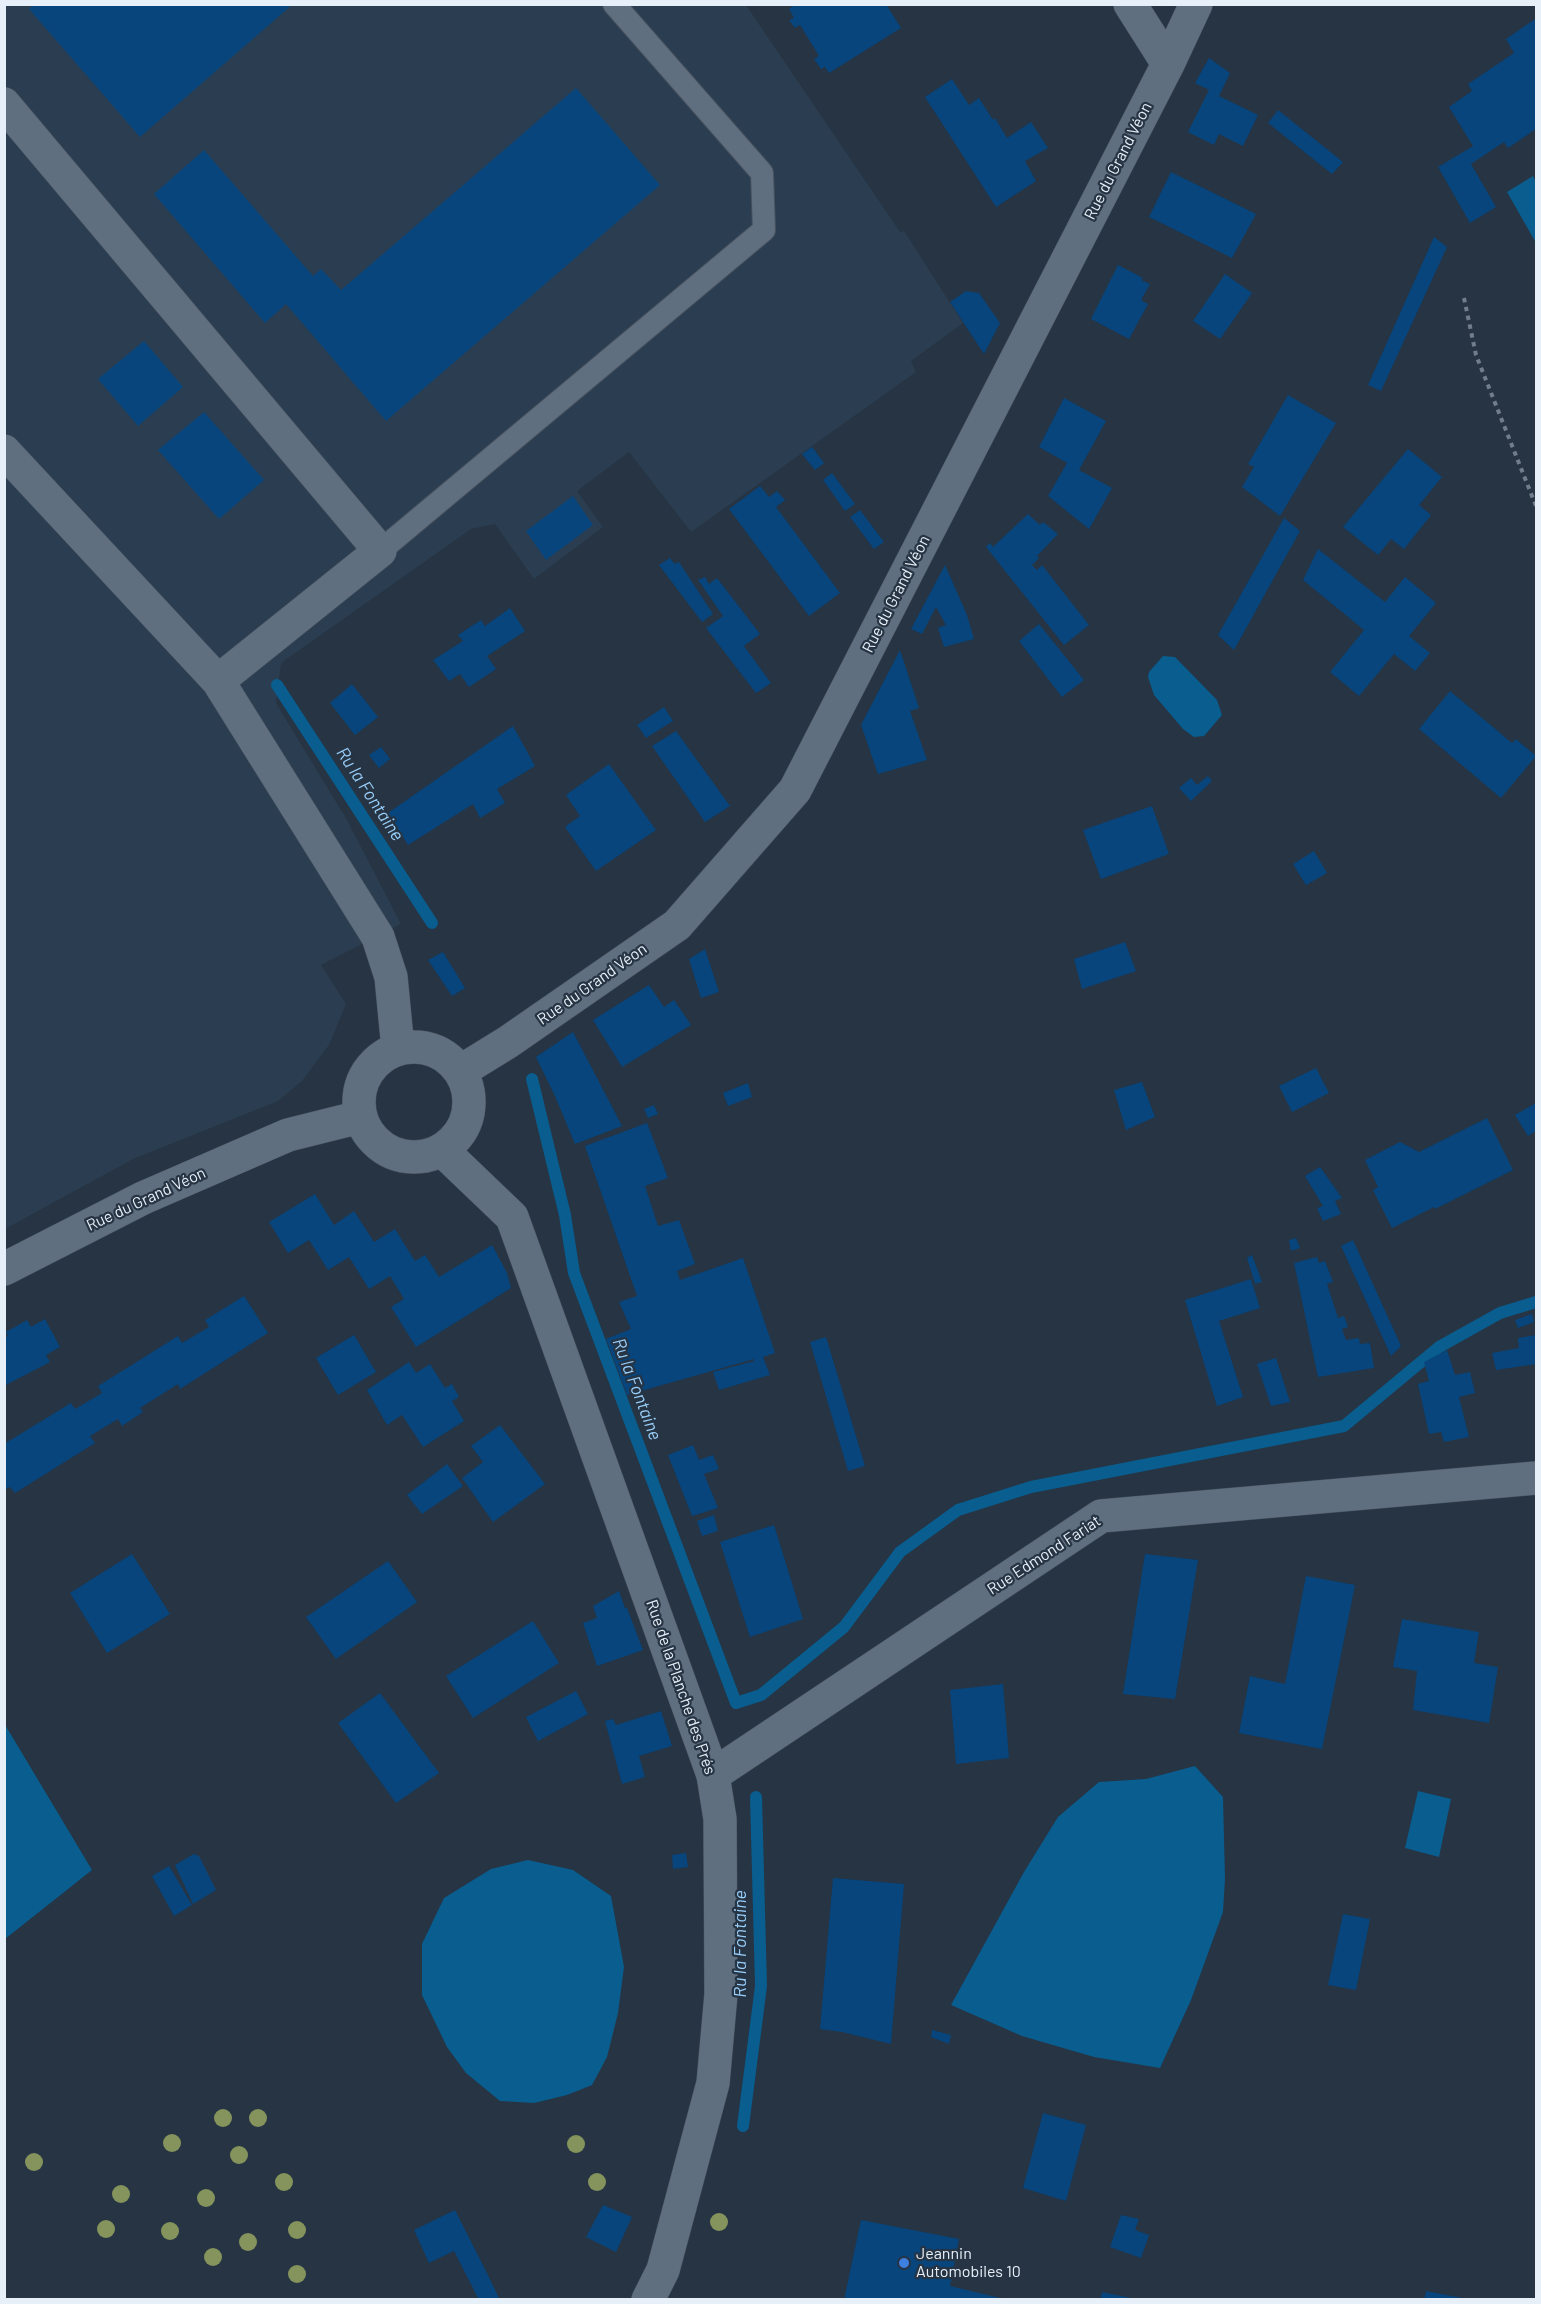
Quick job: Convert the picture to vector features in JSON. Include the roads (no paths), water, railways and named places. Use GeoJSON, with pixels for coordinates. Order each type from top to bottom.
{"type":"FeatureCollection","features":[{"type":"Feature","properties":{"kind":"street"},"geometry":{"type":"LineString","coordinates":[[1130,4],[1168,63]]}},
{"type":"Feature","properties":{"kind":"street","name":"Rue du Grand Véon"},"geometry":{"type":"LineString","coordinates":[[461,1071],[508,1042],[677,925],[795,790],[1168,63],[1196,4]]}},
{"type":"Feature","properties":{"kind":"street"},"geometry":{"type":"LineString","coordinates":[[4,104],[380,551],[218,681]]}},
{"type":"Feature","properties":{"kind":"street"},"geometry":{"type":"LineString","coordinates":[[4,451],[218,681],[378,938],[391,977],[398,1049]]}},
{"type":"Feature","properties":{"kind":"street"},"geometry":{"type":"LineString","coordinates":[[415,1046],[433,1050],[448,1058],[461,1071],[468,1088],[470,1106],[466,1123],[456,1138],[442,1150],[426,1156],[410,1158],[393,1154],[379,1145],[367,1132],[360,1117],[358,1100],[366,1075],[382,1056],[398,1049],[415,1046]]}},
{"type":"Feature","properties":{"kind":"street","name":"Rue du Grand Véon"},"geometry":{"type":"LineString","coordinates":[[4,1269],[143,1198],[288,1135],[360,1117]]}},
{"type":"Feature","properties":{"kind":"street","name":"Rue de la Planche des Prés"},"geometry":{"type":"LineString","coordinates":[[442,1150],[513,1217],[713,1775],[720,1819],[721,1994],[713,2084],[663,2284],[648,2300]]}},
{"type":"Feature","properties":{"kind":"street","name":"Rue Edmond Fariat"},"geometry":{"type":"LineString","coordinates":[[713,1775],[1101,1516],[1536,1478]]}},
{"type":"Feature","properties":{"kind":"lane"},"geometry":{"type":"LineString","coordinates":[[380,551],[764,230],[762,173],[614,4]]}},
{"type":"Feature","properties":{"kind":"water"},"geometry":{"type":"Polygon","coordinates":[[[1533,176],[1536,182],[1536,243],[1507,192],[1533,176]]]}},
{"type":"Feature","properties":{"kind":"water"},"geometry":{"type":"Polygon","coordinates":[[[1163,656],[1175,657],[1217,700],[1222,715],[1204,736],[1194,737],[1183,729],[1154,695],[1148,677],[1149,672],[1163,656]]]}},
{"type":"Feature","properties":{"kind":"water"},"geometry":{"type":"Polygon","coordinates":[[[4,1723],[92,1870],[5,1939],[4,1939],[4,1723]]]}},
{"type":"Feature","properties":{"kind":"water"},"geometry":{"type":"Polygon","coordinates":[[[1195,1766],[1223,1797],[1225,1879],[1223,1912],[1191,2000],[1160,2068],[1094,2057],[1022,2036],[951,2005],[1024,1872],[1058,1817],[1099,1782],[1146,1779],[1195,1766]]]}},
{"type":"Feature","properties":{"kind":"water"},"geometry":{"type":"Polygon","coordinates":[[[1418,1791],[1451,1799],[1439,1857],[1405,1848],[1418,1791]]]}},
{"type":"Feature","properties":{"kind":"water"},"geometry":{"type":"Polygon","coordinates":[[[528,1860],[573,1870],[611,1896],[624,1967],[618,2013],[607,2057],[592,2085],[567,2095],[534,2103],[500,2101],[466,2073],[447,2047],[422,1995],[422,1944],[444,1898],[491,1869],[528,1860]]]}},
{"type":"Feature","properties":{"kind":"waterway","name":"Ru la Fontaine"},"geometry":{"type":"LineString","coordinates":[[277,685],[432,923]]}},
{"type":"Feature","properties":{"kind":"waterway"},"geometry":{"type":"LineString","coordinates":[[532,1079],[565,1215],[574,1273],[736,1703],[761,1695],[844,1627],[900,1552],[958,1510],[1031,1487],[1344,1426],[1439,1347],[1500,1313],[1536,1302]]}},
{"type":"Feature","properties":{"kind":"waterway","name":"Ru la Fontaine"},"geometry":{"type":"LineString","coordinates":[[743,2126],[761,1986],[756,1797]]}},
{"type":"Feature","properties":{"kind":"place","name":"Jeannin Automobiles 10"},"geometry":{"type":"Point","coordinates":[904,2263]}}]}
